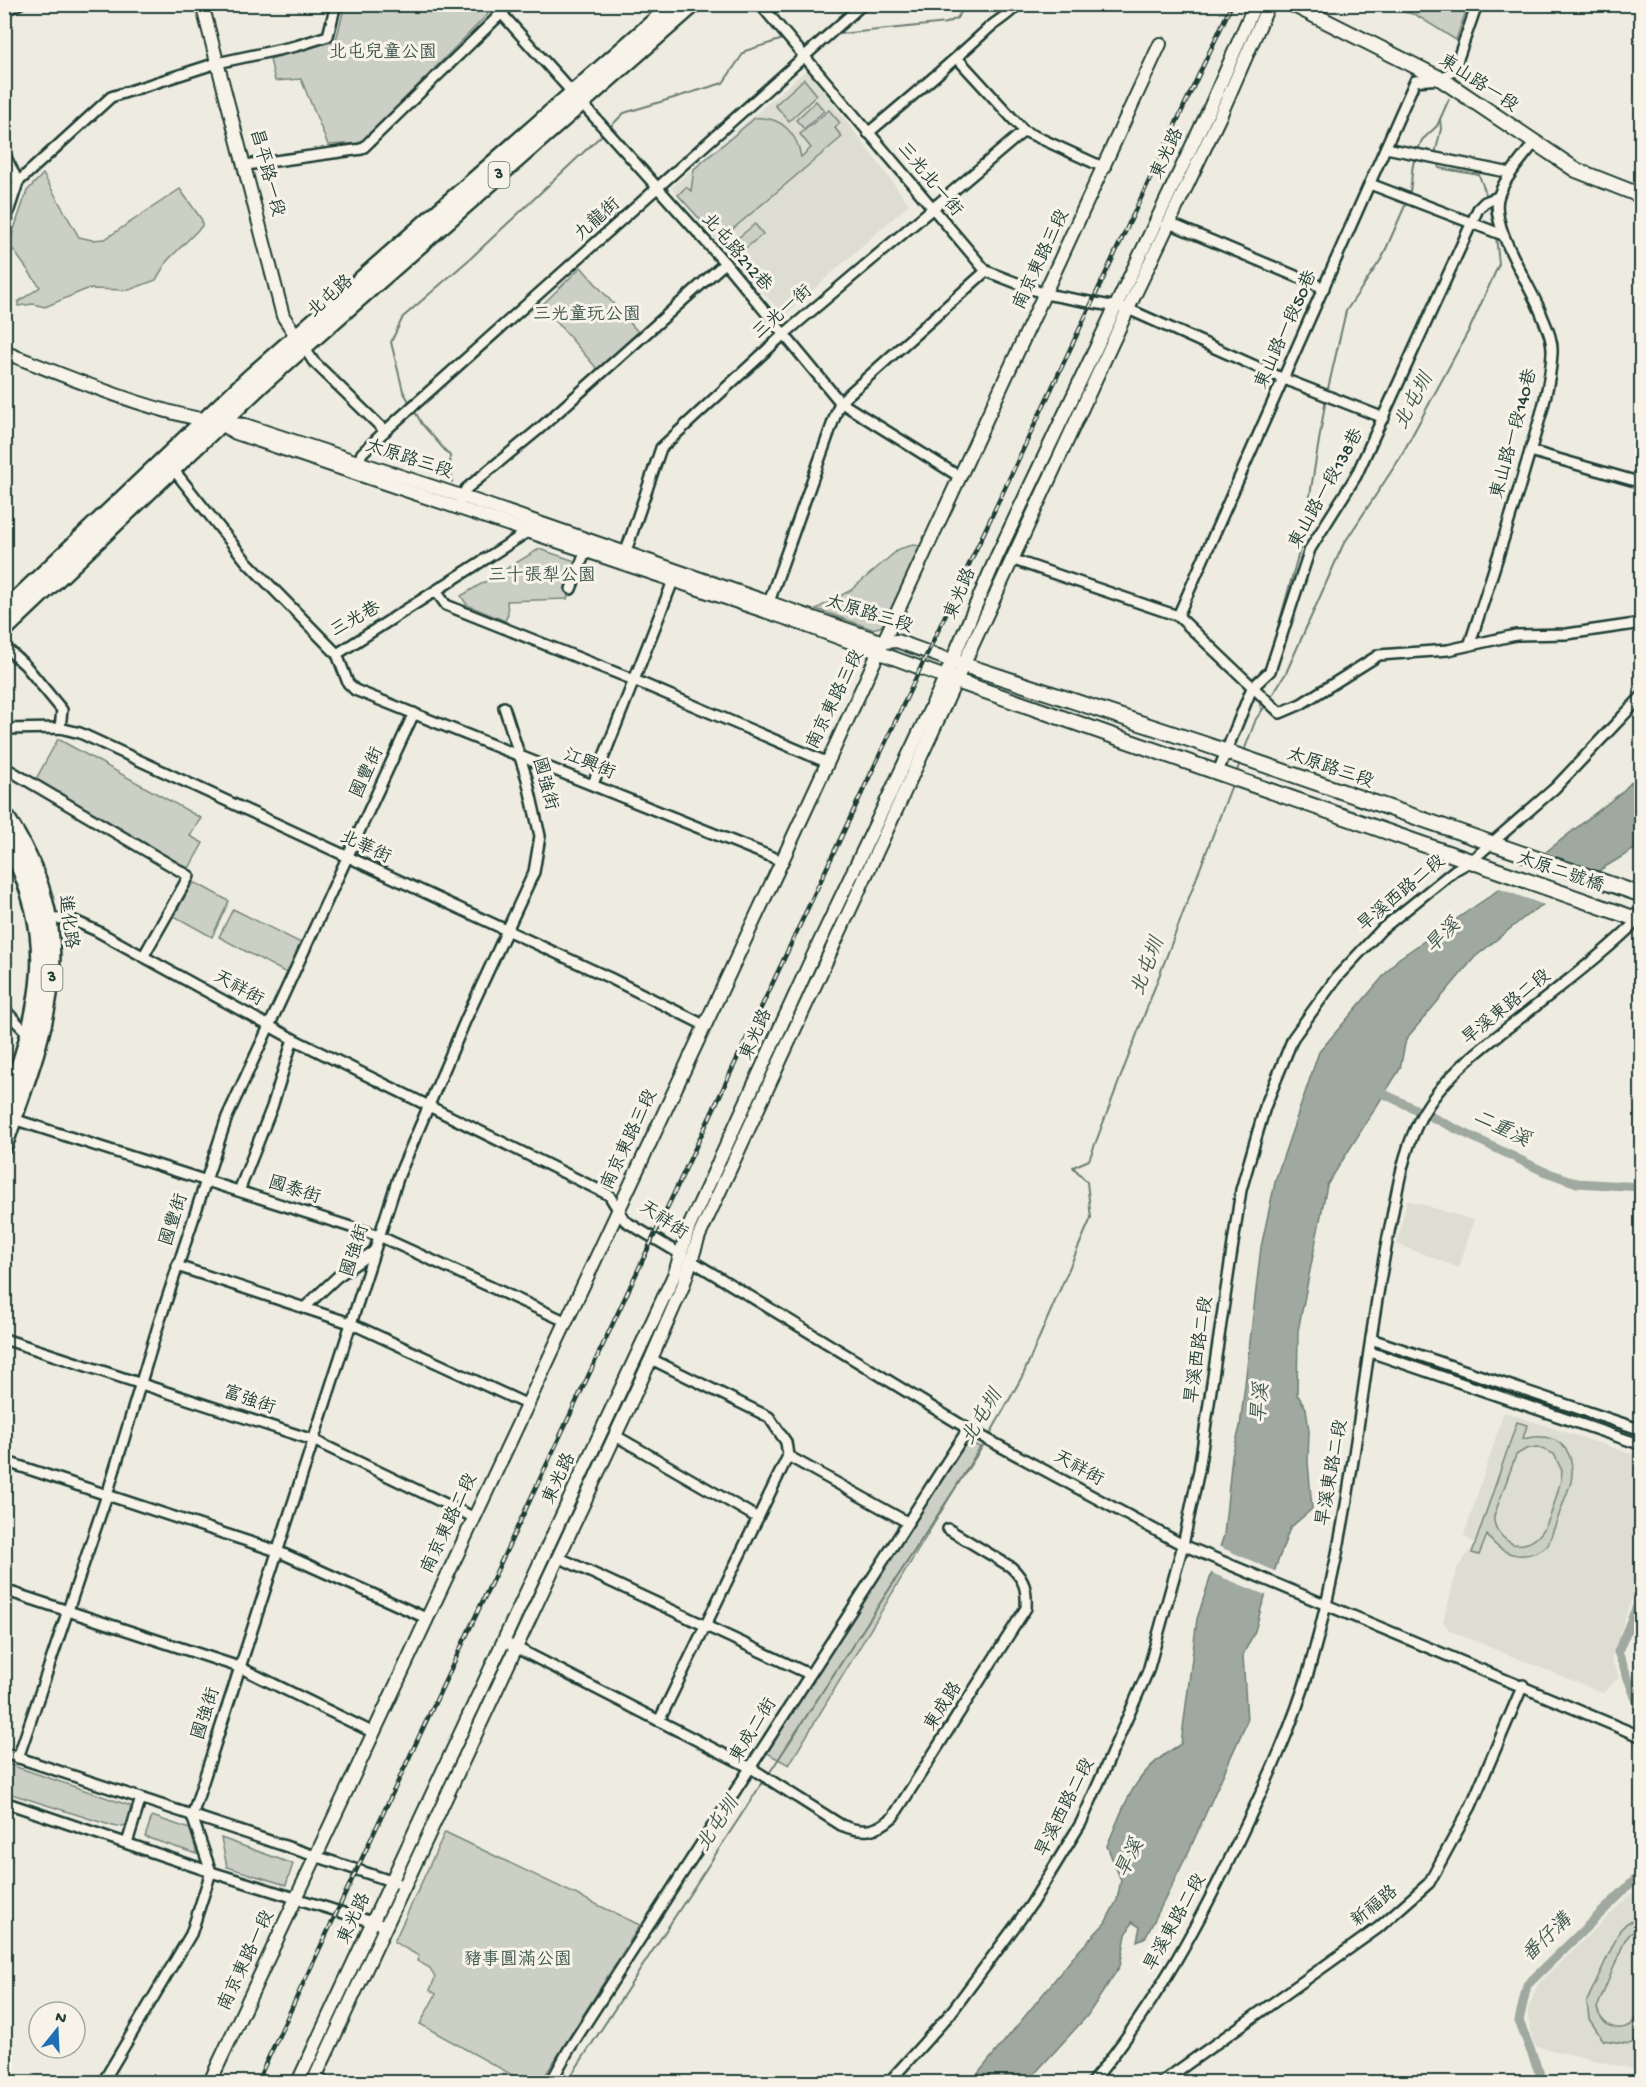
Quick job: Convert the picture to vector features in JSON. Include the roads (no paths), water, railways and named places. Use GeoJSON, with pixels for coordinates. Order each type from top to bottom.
{"type":"FeatureCollection","features":[{"type":"Feature","properties":{"kind":"main road","name":"北屯路"},"geometry":{"type":"LineString","coordinates":[[577,98],[674,4]]}},
{"type":"Feature","properties":{"kind":"main road","name":"北屯路"},"geometry":{"type":"LineString","coordinates":[[4,611],[300,342],[577,98],[694,4]]}},
{"type":"Feature","properties":{"kind":"main road","name":"東山路一段"},"geometry":{"type":"LineString","coordinates":[[1292,4],[1441,79],[1576,170],[1641,197]]}},
{"type":"Feature","properties":{"kind":"main road","name":"北屯路"},"geometry":{"type":"LineString","coordinates":[[4,630],[173,469],[213,422]]}},
{"type":"Feature","properties":{"kind":"main road","name":"太原路三段"},"geometry":{"type":"LineString","coordinates":[[958,663],[1226,752],[1506,850]]}},
{"type":"Feature","properties":{"kind":"main road","name":"太原路三段"},"geometry":{"type":"LineString","coordinates":[[951,679],[1217,774],[1478,863]]}},
{"type":"Feature","properties":{"kind":"main road","name":"進化路"},"geometry":{"type":"LineString","coordinates":[[4,814],[27,848],[41,882],[52,974],[48,1001],[8,1116]]}},
{"type":"Feature","properties":{"kind":"main road","name":"進化路"},"geometry":{"type":"LineString","coordinates":[[4,836],[22,869],[44,920],[38,1004],[8,1116],[4,1146]]}},
{"type":"Feature","properties":{"kind":"main road","name":"太原二號橋"},"geometry":{"type":"LineString","coordinates":[[1506,850],[1641,895]]}},
{"type":"Feature","properties":{"kind":"main road","name":"太原二號橋"},"geometry":{"type":"LineString","coordinates":[[1478,863],[1640,919]]}},
{"type":"Feature","properties":{"kind":"street"},"geometry":{"type":"LineString","coordinates":[[4,11],[19,4]]}},
{"type":"Feature","properties":{"kind":"street","name":"昌平路一段"},"geometry":{"type":"LineString","coordinates":[[202,4],[246,165],[283,316],[300,342]]}},
{"type":"Feature","properties":{"kind":"street"},"geometry":{"type":"LineString","coordinates":[[4,225],[18,182],[111,97],[217,63],[297,46],[328,36],[336,4]]}},
{"type":"Feature","properties":{"kind":"street"},"geometry":{"type":"LineString","coordinates":[[246,165],[362,149],[511,4]]}},
{"type":"Feature","properties":{"kind":"street","name":"三光北一街"},"geometry":{"type":"LineString","coordinates":[[760,4],[930,209],[986,271],[1046,294],[1122,307],[1284,379],[1384,418]]}},
{"type":"Feature","properties":{"kind":"street","name":"九龍街"},"geometry":{"type":"LineString","coordinates":[[358,463],[362,453],[385,431],[805,59],[863,4]]}},
{"type":"Feature","properties":{"kind":"street"},"geometry":{"type":"LineString","coordinates":[[868,133],[958,59],[1018,4]]}},
{"type":"Feature","properties":{"kind":"street","name":"東光路"},"geometry":{"type":"LineString","coordinates":[[318,2081],[387,1927],[651,1359],[687,1258],[688,1229],[784,1019],[958,663],[1011,560],[1256,4]]}},
{"type":"Feature","properties":{"kind":"street","name":"東光路"},"geometry":{"type":"LineString","coordinates":[[958,663],[997,556],[1122,307],[1169,223],[1269,4]]}},
{"type":"Feature","properties":{"kind":"street"},"geometry":{"type":"LineString","coordinates":[[1441,79],[1454,70],[1477,4]]}},
{"type":"Feature","properties":{"kind":"street","name":"北屯路212巷"},"geometry":{"type":"LineString","coordinates":[[502,14],[725,264],[840,402],[960,477]]}},
{"type":"Feature","properties":{"kind":"street","name":"南京東路三段"},"geometry":{"type":"LineString","coordinates":[[619,1208],[1105,168],[1160,44]]}},
{"type":"Feature","properties":{"kind":"street"},"geometry":{"type":"LineString","coordinates":[[958,59],[1024,131],[1105,168]]}},
{"type":"Feature","properties":{"kind":"street","name":"東山路一段50巷"},"geometry":{"type":"LineString","coordinates":[[1178,616],[1415,81],[1441,79]]}},
{"type":"Feature","properties":{"kind":"street","name":"三光一街"},"geometry":{"type":"LineString","coordinates":[[624,558],[661,448],[783,334],[1024,131]]}},
{"type":"Feature","properties":{"kind":"street"},"geometry":{"type":"LineString","coordinates":[[1498,197],[1511,173],[1535,142]]}},
{"type":"Feature","properties":{"kind":"street"},"geometry":{"type":"LineString","coordinates":[[1386,148],[1511,173]]}},
{"type":"Feature","properties":{"kind":"street"},"geometry":{"type":"LineString","coordinates":[[4,153],[18,182]]}},
{"type":"Feature","properties":{"kind":"street"},"geometry":{"type":"LineString","coordinates":[[1370,184],[1503,235]]}},
{"type":"Feature","properties":{"kind":"street","name":"東山路一段138巷"},"geometry":{"type":"LineString","coordinates":[[1217,774],[1252,688],[1270,671],[1310,549],[1356,476],[1472,224],[1485,202],[1498,197]]}},
{"type":"Feature","properties":{"kind":"street","name":"東山路一段140巷"},"geometry":{"type":"LineString","coordinates":[[1470,643],[1541,414],[1552,351],[1533,292],[1498,221],[1498,197]]}},
{"type":"Feature","properties":{"kind":"street"},"geometry":{"type":"LineString","coordinates":[[1169,223],[1324,288]]}},
{"type":"Feature","properties":{"kind":"street"},"geometry":{"type":"LineString","coordinates":[[460,501],[725,264]]}},
{"type":"Feature","properties":{"kind":"street"},"geometry":{"type":"LineString","coordinates":[[769,602],[840,402],[986,271]]}},
{"type":"Feature","properties":{"kind":"street"},"geometry":{"type":"LineString","coordinates":[[300,342],[313,361],[385,431]]}},
{"type":"Feature","properties":{"kind":"street","name":"太原路三段"},"geometry":{"type":"LineString","coordinates":[[4,352],[130,398],[213,422],[236,433],[460,501]]}},
{"type":"Feature","properties":{"kind":"street","name":"太原路三段"},"geometry":{"type":"LineString","coordinates":[[213,422],[245,425],[358,463],[532,527],[881,647],[897,641],[958,663]]}},
{"type":"Feature","properties":{"kind":"street"},"geometry":{"type":"LineString","coordinates":[[1530,451],[1641,483]]}},
{"type":"Feature","properties":{"kind":"street","name":"三光巷"},"geometry":{"type":"LineString","coordinates":[[173,469],[246,561],[337,654],[532,527]]}},
{"type":"Feature","properties":{"kind":"street","name":"太原路三段"},"geometry":{"type":"LineString","coordinates":[[532,527],[586,550],[624,558]]}},
{"type":"Feature","properties":{"kind":"street"},"geometry":{"type":"LineString","coordinates":[[571,589],[586,550]]}},
{"type":"Feature","properties":{"kind":"street"},"geometry":{"type":"LineString","coordinates":[[1011,560],[1178,616],[1280,713],[1301,704],[1379,655],[1448,650],[1470,643],[1516,635],[1567,634],[1641,623]]}},
{"type":"Feature","properties":{"kind":"street"},"geometry":{"type":"LineString","coordinates":[[593,784],[675,575]]}},
{"type":"Feature","properties":{"kind":"street","name":"太原路三段"},"geometry":{"type":"LineString","coordinates":[[675,575],[769,602],[881,647],[951,679]]}},
{"type":"Feature","properties":{"kind":"street"},"geometry":{"type":"LineString","coordinates":[[436,591],[446,605],[634,680],[826,762]]}},
{"type":"Feature","properties":{"kind":"street"},"geometry":{"type":"LineString","coordinates":[[4,646],[25,665],[62,710],[60,728]]}},
{"type":"Feature","properties":{"kind":"street","name":"江興街"},"geometry":{"type":"LineString","coordinates":[[337,654],[348,683],[355,690],[782,861]]}},
{"type":"Feature","properties":{"kind":"street","name":"旱溪西路二段"},"geometry":{"type":"LineString","coordinates":[[889,2082],[950,2014],[992,1961],[1030,1906],[1081,1823],[1148,1671],[1183,1545],[1199,1470],[1241,1190],[1256,1136],[1283,1058],[1315,1003],[1382,929],[1455,870],[1478,863],[1490,844],[1587,757],[1641,696]]}},
{"type":"Feature","properties":{"kind":"street","name":"國強街"},"geometry":{"type":"LineString","coordinates":[[192,1816],[399,1175],[534,872],[540,846],[527,779],[504,707]]}},
{"type":"Feature","properties":{"kind":"street","name":"國豐街"},"geometry":{"type":"LineString","coordinates":[[18,1758],[107,1495],[177,1266],[227,1117],[414,713]]}},
{"type":"Feature","properties":{"kind":"street","name":"北華街"},"geometry":{"type":"LineString","coordinates":[[4,729],[60,728],[90,738],[506,932],[610,978],[704,1025]]}},
{"type":"Feature","properties":{"kind":"street"},"geometry":{"type":"LineString","coordinates":[[4,767],[189,876],[143,957]]}},
{"type":"Feature","properties":{"kind":"street","name":"天祥街"},"geometry":{"type":"LineString","coordinates":[[44,920],[68,918],[77,922],[293,1039],[609,1195],[625,1221],[968,1429],[1183,1545],[1641,1737]]}},
{"type":"Feature","properties":{"kind":"street","name":"旱溪東路二段"},"geometry":{"type":"LineString","coordinates":[[1092,2082],[1125,2042],[1201,1919],[1257,1802],[1292,1719],[1308,1672],[1326,1603],[1352,1472],[1378,1286],[1400,1179],[1417,1125],[1437,1093],[1458,1070],[1495,1037],[1594,960],[1640,919]]}},
{"type":"Feature","properties":{"kind":"street"},"geometry":{"type":"LineString","coordinates":[[4,1009],[29,1035]]}},
{"type":"Feature","properties":{"kind":"street"},"geometry":{"type":"LineString","coordinates":[[239,1191],[272,1107],[293,1039]]}},
{"type":"Feature","properties":{"kind":"street","name":"國泰街"},"geometry":{"type":"LineString","coordinates":[[8,1116],[379,1236],[565,1321]]}},
{"type":"Feature","properties":{"kind":"street","name":"南京東路二段"},"geometry":{"type":"LineString","coordinates":[[316,1855],[619,1208]]}},
{"type":"Feature","properties":{"kind":"street"},"geometry":{"type":"LineString","coordinates":[[304,1308],[337,1277],[374,1251]]}},
{"type":"Feature","properties":{"kind":"street","name":"東光路"},"geometry":{"type":"LineString","coordinates":[[298,2082],[687,1258]]}},
{"type":"Feature","properties":{"kind":"street"},"geometry":{"type":"LineString","coordinates":[[177,1266],[350,1323],[526,1404]]}},
{"type":"Feature","properties":{"kind":"street","name":"富強街"},"geometry":{"type":"LineString","coordinates":[[4,1339],[313,1440],[473,1516]]}},
{"type":"Feature","properties":{"kind":"street"},"geometry":{"type":"LineString","coordinates":[[1371,1339],[1641,1430]]}},
{"type":"Feature","properties":{"kind":"street"},"geometry":{"type":"LineString","coordinates":[[1370,1352],[1641,1445]]}},
{"type":"Feature","properties":{"kind":"street"},"geometry":{"type":"LineString","coordinates":[[651,1359],[769,1417],[786,1442],[788,1456],[659,1721]]}},
{"type":"Feature","properties":{"kind":"street","name":"東成二街"},"geometry":{"type":"LineString","coordinates":[[551,2082],[568,2051],[968,1429]]}},
{"type":"Feature","properties":{"kind":"street"},"geometry":{"type":"LineString","coordinates":[[616,1436],[758,1518]]}},
{"type":"Feature","properties":{"kind":"street"},"geometry":{"type":"LineString","coordinates":[[788,1456],[907,1522]]}},
{"type":"Feature","properties":{"kind":"street"},"geometry":{"type":"LineString","coordinates":[[4,1461],[277,1551],[426,1618]]}},
{"type":"Feature","properties":{"kind":"street","name":"東成路"},"geometry":{"type":"LineString","coordinates":[[751,1768],[841,1825],[856,1831],[870,1832],[882,1827],[893,1817],[1020,1622],[1026,1608],[1026,1584],[1019,1575],[1011,1567],[948,1529]]}},
{"type":"Feature","properties":{"kind":"street"},"geometry":{"type":"LineString","coordinates":[[560,1558],[809,1674]]}},
{"type":"Feature","properties":{"kind":"street"},"geometry":{"type":"LineString","coordinates":[[4,1590],[239,1667],[372,1732]]}},
{"type":"Feature","properties":{"kind":"street"},"geometry":{"type":"LineString","coordinates":[[505,1642],[751,1768]]}},
{"type":"Feature","properties":{"kind":"street","name":"新福路"},"geometry":{"type":"LineString","coordinates":[[1162,2082],[1378,1928],[1429,1883],[1471,1806],[1523,1686]]}},
{"type":"Feature","properties":{"kind":"street"},"geometry":{"type":"LineString","coordinates":[[4,1753],[406,1886]]}},
{"type":"Feature","properties":{"kind":"street"},"geometry":{"type":"LineString","coordinates":[[127,1843],[141,1798]]}},
{"type":"Feature","properties":{"kind":"street"},"geometry":{"type":"LineString","coordinates":[[4,1803],[211,1872],[387,1927]]}},
{"type":"Feature","properties":{"kind":"street"},"geometry":{"type":"LineString","coordinates":[[103,2082],[191,1934],[211,1872],[192,1816]]}},
{"type":"Feature","properties":{"kind":"street","name":"南京東路一段"},"geometry":{"type":"LineString","coordinates":[[210,2082],[316,1855]]}},
{"type":"Feature","properties":{"kind":"water","name":"旱溪"},"geometry":{"type":"Polygon","coordinates":[[[1641,772],[1641,845],[1531,912],[1475,957],[1406,1039],[1400,1069],[1327,1185],[1298,1331],[1297,1394],[1306,1408],[1309,1431],[1308,1462],[1312,1509],[1290,1528],[1255,1631],[1243,1655],[1247,1721],[1189,1851],[1146,1937],[1137,1941],[1140,1927],[1132,1922],[1126,1935],[1120,1966],[1087,2016],[1027,2082],[971,2082],[1075,1955],[1105,1923],[1117,1900],[1121,1880],[1107,1846],[1114,1829],[1127,1800],[1143,1775],[1165,1754],[1181,1744],[1197,1619],[1224,1535],[1232,1456],[1240,1427],[1261,1247],[1276,1178],[1319,1052],[1398,959],[1490,896],[1622,792],[1641,772]]]}},
{"type":"Feature","properties":{"kind":"waterway"},"geometry":{"type":"LineString","coordinates":[[839,34],[947,23],[957,18],[967,4]]}},
{"type":"Feature","properties":{"kind":"waterway"},"geometry":{"type":"LineString","coordinates":[[608,129],[624,113],[723,83],[745,51],[783,39]]}},
{"type":"Feature","properties":{"kind":"waterway","name":"北屯圳"},"geometry":{"type":"LineString","coordinates":[[1417,152],[1422,140],[1437,126],[1449,99]]}},
{"type":"Feature","properties":{"kind":"waterway","name":"北屯圳"},"geometry":{"type":"LineString","coordinates":[[1435,154],[1441,129],[1440,119]]}},
{"type":"Feature","properties":{"kind":"waterway"},"geometry":{"type":"LineString","coordinates":[[411,405],[403,391],[391,342],[403,317],[472,257],[604,133]]}},
{"type":"Feature","properties":{"kind":"waterway","name":"北屯圳"},"geometry":{"type":"LineString","coordinates":[[1409,196],[1415,158]]}},
{"type":"Feature","properties":{"kind":"waterway","name":"北屯圳"},"geometry":{"type":"LineString","coordinates":[[1437,162],[1439,168],[1479,175],[1488,199]]}},
{"type":"Feature","properties":{"kind":"waterway","name":"北屯圳"},"geometry":{"type":"LineString","coordinates":[[1327,393],[1346,311],[1382,258],[1407,201]]}},
{"type":"Feature","properties":{"kind":"waterway","name":"北屯圳"},"geometry":{"type":"LineString","coordinates":[[1489,204],[1495,228]]}},
{"type":"Feature","properties":{"kind":"waterway","name":"北屯圳"},"geometry":{"type":"LineString","coordinates":[[1269,700],[1286,673],[1343,545],[1400,458],[1470,328],[1499,264],[1496,236]]}},
{"type":"Feature","properties":{"kind":"waterway","name":"北屯圳"},"geometry":{"type":"LineString","coordinates":[[1254,682],[1253,678],[1267,666],[1303,538],[1326,398]]}},
{"type":"Feature","properties":{"kind":"waterway"},"geometry":{"type":"LineString","coordinates":[[414,410],[422,424],[450,456],[452,482]]}},
{"type":"Feature","properties":{"kind":"waterway","name":"北屯圳"},"geometry":{"type":"LineString","coordinates":[[1257,697],[1262,710]]}},
{"type":"Feature","properties":{"kind":"waterway","name":"北屯圳"},"geometry":{"type":"LineString","coordinates":[[1244,751],[1256,719],[1266,705]]}},
{"type":"Feature","properties":{"kind":"waterway","name":"北屯圳"},"geometry":{"type":"LineString","coordinates":[[1236,774],[1240,762]]}},
{"type":"Feature","properties":{"kind":"waterway","name":"北屯圳"},"geometry":{"type":"LineString","coordinates":[[989,1436],[1023,1375],[1091,1218],[1087,1182],[1073,1167],[1089,1160],[1233,782]]}},
{"type":"Feature","properties":{"kind":"waterway","name":"二重溪"},"geometry":{"type":"LineString","coordinates":[[1374,1089],[1543,1171],[1577,1183],[1642,1187]]}},
{"type":"Feature","properties":{"kind":"waterway","name":"北屯圳"},"geometry":{"type":"LineString","coordinates":[[768,1775],[986,1441]]}},
{"type":"Feature","properties":{"kind":"waterway","name":"番仔溝"},"geometry":{"type":"LineString","coordinates":[[1642,1594],[1618,1652],[1642,1715]]}},
{"type":"Feature","properties":{"kind":"waterway","name":"北屯圳"},"geometry":{"type":"LineString","coordinates":[[567,2082],[764,1780]]}},
{"type":"Feature","properties":{"kind":"waterway","name":"番仔溝"},"geometry":{"type":"LineString","coordinates":[[1543,2082],[1519,2021],[1527,1985],[1642,1873]]}},
{"type":"Feature","properties":{"kind":"railway"},"geometry":{"type":"LineString","coordinates":[[257,2082],[1232,4]]}},
{"type":"Feature","properties":{"kind":"park label","name":"北屯兒童公園"},"geometry":{"type":"Point","coordinates":[383,53]}},
{"type":"Feature","properties":{"kind":"park label","name":"三光童玩公園"},"geometry":{"type":"Point","coordinates":[587,315]}},
{"type":"Feature","properties":{"kind":"park label","name":"三十張犁公園"},"geometry":{"type":"Point","coordinates":[542,576]}},
{"type":"Feature","properties":{"kind":"park label","name":"豬事圓滿公園"},"geometry":{"type":"Point","coordinates":[518,1960]}}]}
